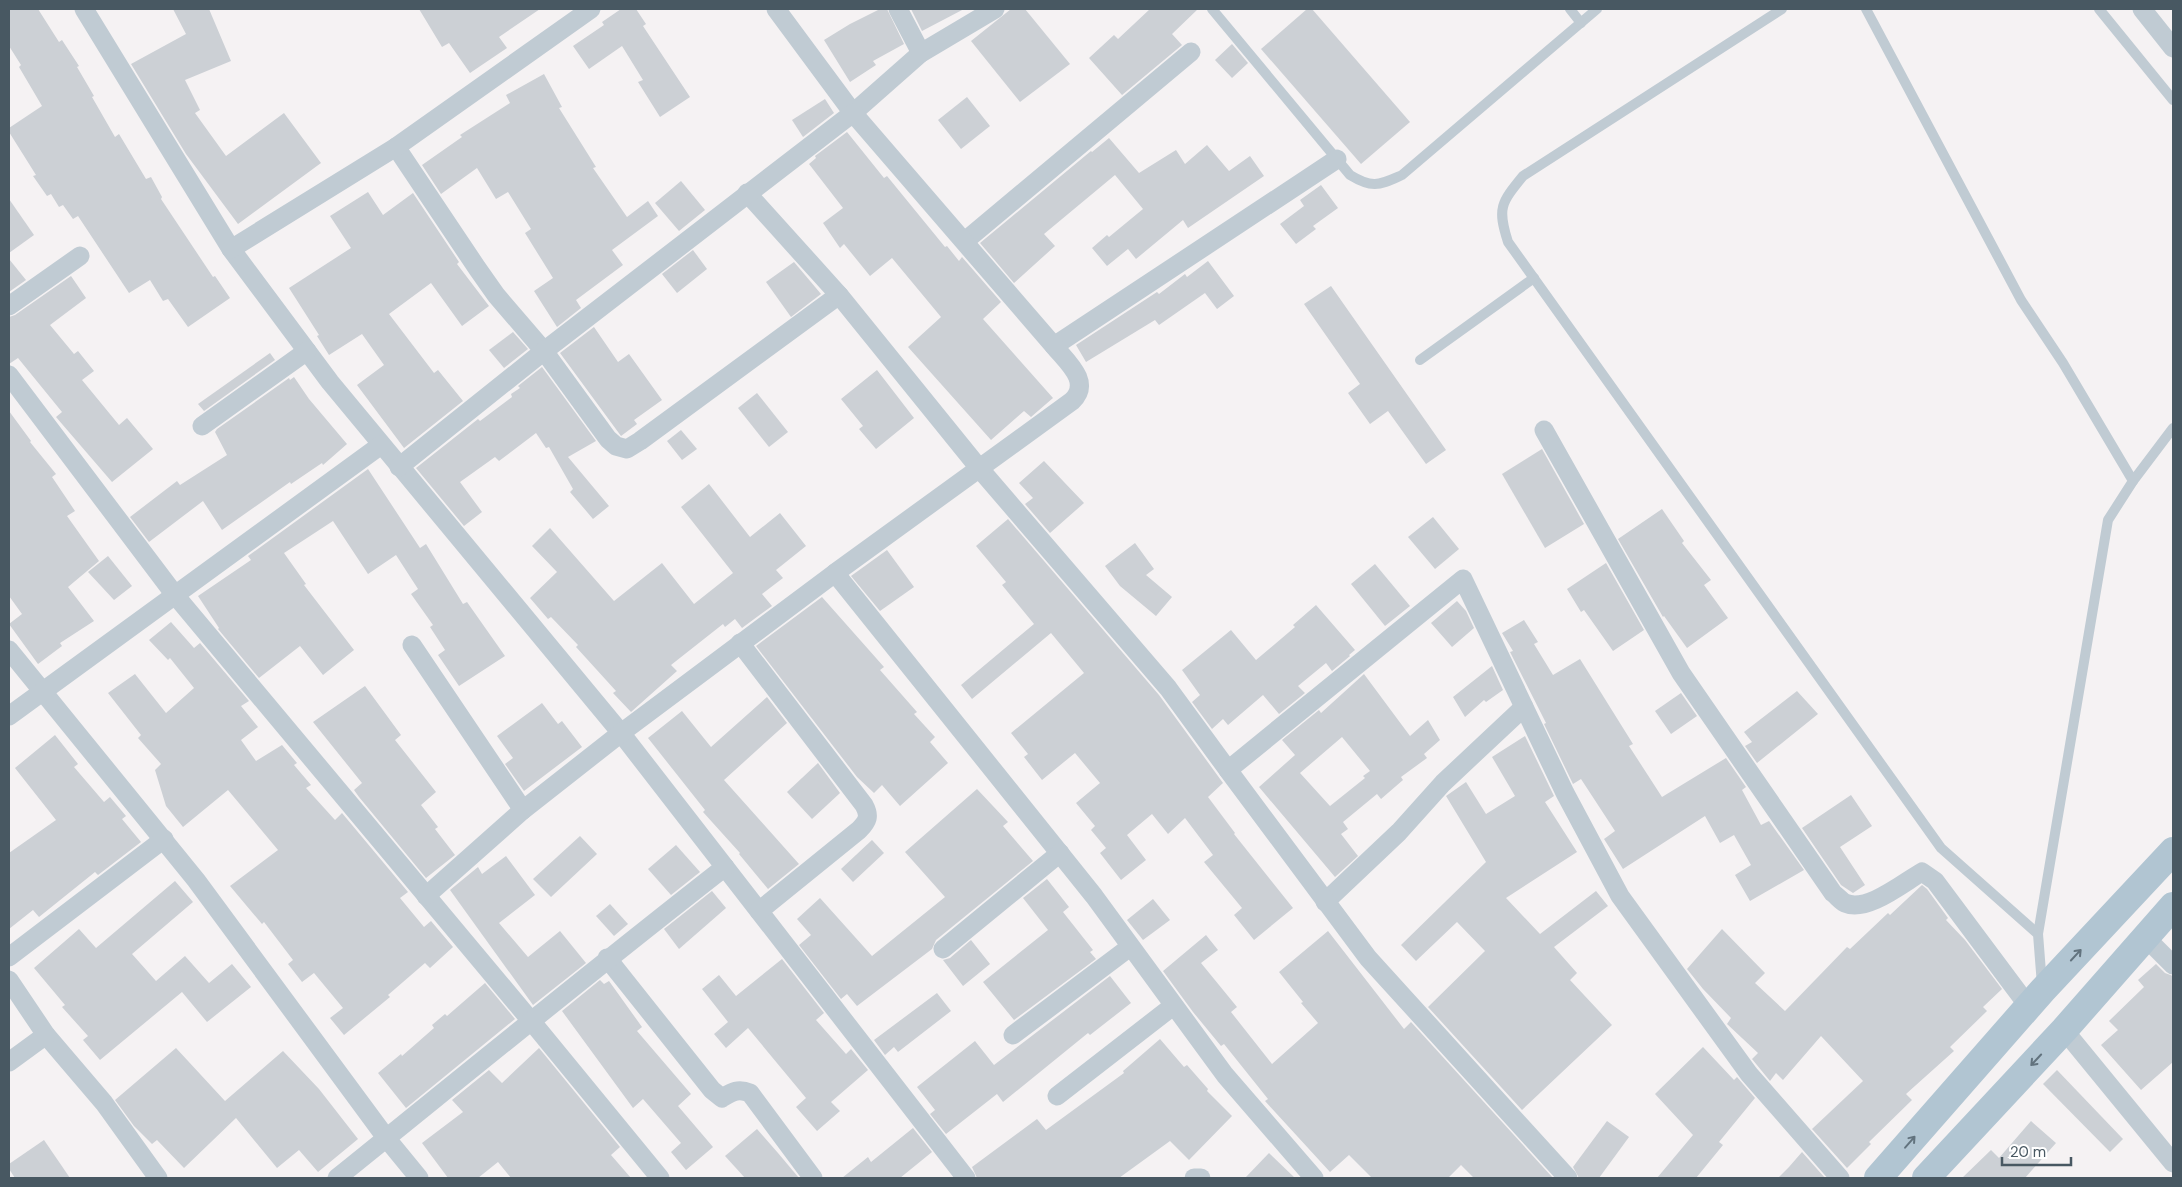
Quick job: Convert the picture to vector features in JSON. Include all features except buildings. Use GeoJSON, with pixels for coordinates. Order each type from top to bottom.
{"type":"FeatureCollection","features":[{"type":"Feature","properties":{"kind":"main road"},"geometry":{"type":"LineString","coordinates":[[1878,1178],[2036,999],[2173,851]]}},
{"type":"Feature","properties":{"kind":"main road"},"geometry":{"type":"LineString","coordinates":[[1926,1178],[2064,1030],[2173,906]]}},
{"type":"Feature","properties":{"kind":"street"},"geometry":{"type":"LineString","coordinates":[[84,9],[231,249],[307,352],[399,467],[621,733],[966,1178]]}},
{"type":"Feature","properties":{"kind":"street"},"geometry":{"type":"LineString","coordinates":[[231,249],[396,147],[591,9]]}},
{"type":"Feature","properties":{"kind":"street"},"geometry":{"type":"LineString","coordinates":[[426,896],[523,810],[621,733],[740,643],[1078,395],[1082,385],[1078,376],[1054,346],[853,113],[776,9]]}},
{"type":"Feature","properties":{"kind":"street"},"geometry":{"type":"LineString","coordinates":[[898,9],[921,53]]}},
{"type":"Feature","properties":{"kind":"street"},"geometry":{"type":"LineString","coordinates":[[399,467],[544,351],[853,113],[921,53],[995,9]]}},
{"type":"Feature","properties":{"kind":"street"},"geometry":{"type":"LineString","coordinates":[[2142,9],[2173,48]]}},
{"type":"Feature","properties":{"kind":"street"},"geometry":{"type":"LineString","coordinates":[[965,241],[1191,52]]}},
{"type":"Feature","properties":{"kind":"street"},"geometry":{"type":"LineString","coordinates":[[396,147],[496,295],[544,351],[608,439],[616,446],[627,449],[839,295]]}},
{"type":"Feature","properties":{"kind":"street"},"geometry":{"type":"LineString","coordinates":[[1054,346],[1337,159]]}},
{"type":"Feature","properties":{"kind":"street"},"geometry":{"type":"LineString","coordinates":[[747,194],[839,295],[979,468],[1168,688],[1368,958],[1568,1178]]}},
{"type":"Feature","properties":{"kind":"street"},"geometry":{"type":"LineString","coordinates":[[9,306],[80,256]]}},
{"type":"Feature","properties":{"kind":"street"},"geometry":{"type":"LineString","coordinates":[[202,426],[307,352]]}},
{"type":"Feature","properties":{"kind":"street"},"geometry":{"type":"LineString","coordinates":[[9,375],[175,595],[660,1178]]}},
{"type":"Feature","properties":{"kind":"street"},"geometry":{"type":"LineString","coordinates":[[1544,430],[1681,673],[1833,893],[1845,903],[1860,905],[1888,894],[1922,872],[1935,881],[2036,999]]}},
{"type":"Feature","properties":{"kind":"street"},"geometry":{"type":"LineString","coordinates":[[9,716],[381,445]]}},
{"type":"Feature","properties":{"kind":"street"},"geometry":{"type":"LineString","coordinates":[[835,573],[1060,853],[1225,1075],[1314,1178]]}},
{"type":"Feature","properties":{"kind":"street"},"geometry":{"type":"LineString","coordinates":[[1228,770],[1463,579],[1591,843],[1620,896],[1748,1074],[1840,1178]]}},
{"type":"Feature","properties":{"kind":"street"},"geometry":{"type":"LineString","coordinates":[[740,643],[864,804],[868,813],[867,822],[859,830],[759,911]]}},
{"type":"Feature","properties":{"kind":"street"},"geometry":{"type":"LineString","coordinates":[[412,645],[523,810]]}},
{"type":"Feature","properties":{"kind":"street"},"geometry":{"type":"LineString","coordinates":[[9,650],[164,839],[387,1138],[419,1178]]}},
{"type":"Feature","properties":{"kind":"street"},"geometry":{"type":"LineString","coordinates":[[1325,902],[1399,832],[1443,783],[1524,707]]}},
{"type":"Feature","properties":{"kind":"street"},"geometry":{"type":"LineString","coordinates":[[9,957],[164,839]]}},
{"type":"Feature","properties":{"kind":"street"},"geometry":{"type":"LineString","coordinates":[[943,949],[1060,853]]}},
{"type":"Feature","properties":{"kind":"street"},"geometry":{"type":"LineString","coordinates":[[337,1178],[532,1022],[607,958],[725,867]]}},
{"type":"Feature","properties":{"kind":"street"},"geometry":{"type":"LineString","coordinates":[[2145,937],[2173,965]]}},
{"type":"Feature","properties":{"kind":"street"},"geometry":{"type":"LineString","coordinates":[[1013,1035],[1130,947]]}},
{"type":"Feature","properties":{"kind":"street"},"geometry":{"type":"LineString","coordinates":[[607,958],[712,1090],[722,1098],[734,1091],[742,1090],[750,1093],[813,1178]]}},
{"type":"Feature","properties":{"kind":"street"},"geometry":{"type":"LineString","coordinates":[[9,980],[46,1035],[104,1103],[158,1178]]}},
{"type":"Feature","properties":{"kind":"street"},"geometry":{"type":"LineString","coordinates":[[1057,1096],[1173,1006]]}},
{"type":"Feature","properties":{"kind":"street"},"geometry":{"type":"LineString","coordinates":[[2064,1030],[2173,1163]]}},
{"type":"Feature","properties":{"kind":"street"},"geometry":{"type":"LineString","coordinates":[[9,1062],[46,1035]]}},
{"type":"Feature","properties":{"kind":"street"},"geometry":{"type":"LineString","coordinates":[[1194,1178],[1201,1178]]}},
{"type":"Feature","properties":{"kind":"lane"},"geometry":{"type":"LineString","coordinates":[[1212,9],[1350,175],[1364,184],[1382,183],[1402,176],[1597,9]]}},
{"type":"Feature","properties":{"kind":"lane"},"geometry":{"type":"LineString","coordinates":[[1570,9],[1582,23]]}},
{"type":"Feature","properties":{"kind":"lane"},"geometry":{"type":"LineString","coordinates":[[1782,9],[1523,176],[1503,201],[1502,222],[1508,242],[1941,848],[2038,934]]}},
{"type":"Feature","properties":{"kind":"lane"},"geometry":{"type":"LineString","coordinates":[[1866,9],[2021,300],[2063,363],[2133,481]]}},
{"type":"Feature","properties":{"kind":"lane"},"geometry":{"type":"LineString","coordinates":[[2099,9],[2173,100]]}},
{"type":"Feature","properties":{"kind":"lane"},"geometry":{"type":"LineString","coordinates":[[1420,360],[1534,278]]}},
{"type":"Feature","properties":{"kind":"lane"},"geometry":{"type":"LineString","coordinates":[[2036,999],[2038,934],[2108,520],[2133,481],[2173,428]]}}]}
